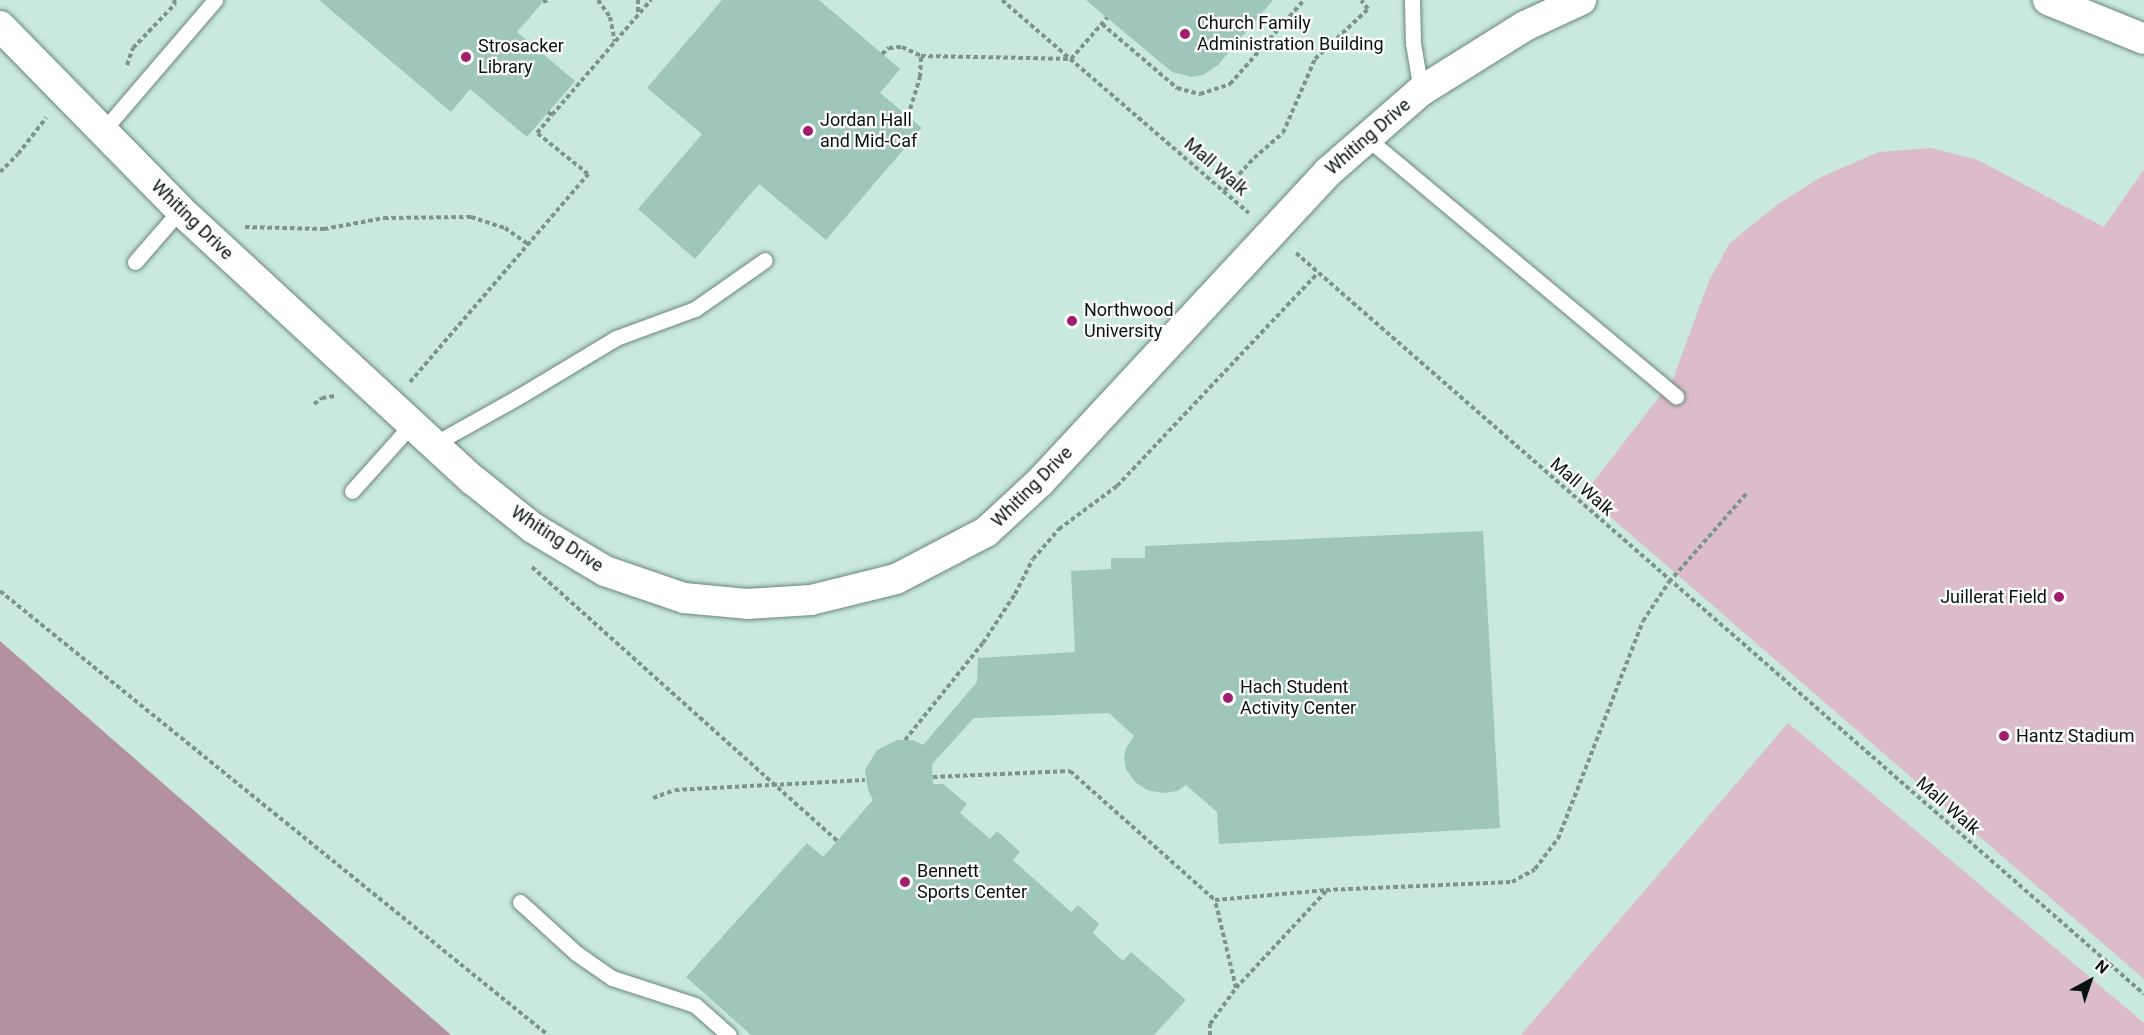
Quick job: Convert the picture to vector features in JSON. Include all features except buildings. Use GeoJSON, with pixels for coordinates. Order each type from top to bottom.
{"type":"FeatureCollection","features":[{"type":"Feature","properties":{"kind":"street","name":"Whiting Drive"},"geometry":{"type":"LineString","coordinates":[[0,26],[180,210],[473,480],[542,533],[605,572],[684,598],[747,604],[811,600],[896,579],[986,532],[1040,482],[1328,172],[1421,91],[1525,26],[1581,0]]}},
{"type":"Feature","properties":{"kind":"street"},"geometry":{"type":"LineString","coordinates":[[2048,0],[2144,39]]}},
{"type":"Feature","properties":{"kind":"lane"},"geometry":{"type":"LineString","coordinates":[[102,132],[215,0]]}},
{"type":"Feature","properties":{"kind":"lane"},"geometry":{"type":"LineString","coordinates":[[1412,0],[1413,43],[1421,91]]}},
{"type":"Feature","properties":{"kind":"lane"},"geometry":{"type":"LineString","coordinates":[[1367,138],[1676,396]]}},
{"type":"Feature","properties":{"kind":"lane"},"geometry":{"type":"LineString","coordinates":[[135,262],[180,210]]}},
{"type":"Feature","properties":{"kind":"lane"},"geometry":{"type":"LineString","coordinates":[[434,444],[518,398],[616,338],[695,309],[765,260]]}},
{"type":"Feature","properties":{"kind":"lane"},"geometry":{"type":"LineString","coordinates":[[352,491],[412,424]]}},
{"type":"Feature","properties":{"kind":"lane"},"geometry":{"type":"LineString","coordinates":[[520,902],[576,953],[612,978],[695,1005],[729,1035]]}},
{"type":"Feature","properties":{"kind":"path"},"geometry":{"type":"LineString","coordinates":[[597,0],[610,17],[615,42]]}},
{"type":"Feature","properties":{"kind":"path"},"geometry":{"type":"LineString","coordinates":[[638,0],[638,16]]}},
{"type":"Feature","properties":{"kind":"path"},"geometry":{"type":"LineString","coordinates":[[314,404],[322,398],[409,383],[588,174],[537,133],[550,114],[651,0]]}},
{"type":"Feature","properties":{"kind":"path","name":"Mall Walk"},"geometry":{"type":"LineString","coordinates":[[1002,0],[1272,232],[1669,582],[2144,994]]}},
{"type":"Feature","properties":{"kind":"path"},"geometry":{"type":"LineString","coordinates":[[1102,24],[1177,88],[1200,94],[1230,84],[1304,0]]}},
{"type":"Feature","properties":{"kind":"path"},"geometry":{"type":"LineString","coordinates":[[1224,191],[1254,158],[1283,133],[1315,59],[1368,9],[1361,0]]}},
{"type":"Feature","properties":{"kind":"path"},"geometry":{"type":"LineString","coordinates":[[882,54],[889,48],[902,47],[921,56],[1071,59],[1107,18]]}},
{"type":"Feature","properties":{"kind":"path"},"geometry":{"type":"LineString","coordinates":[[908,116],[920,76],[921,56]]}},
{"type":"Feature","properties":{"kind":"path"},"geometry":{"type":"LineString","coordinates":[[0,172],[18,154],[51,111],[76,105]]}},
{"type":"Feature","properties":{"kind":"path"},"geometry":{"type":"LineString","coordinates":[[237,227],[324,229],[384,219],[471,217],[505,228],[528,244]]}},
{"type":"Feature","properties":{"kind":"path"},"geometry":{"type":"LineString","coordinates":[[905,740],[983,643],[1033,559],[1059,529],[1117,486],[1318,273]]}},
{"type":"Feature","properties":{"kind":"path"},"geometry":{"type":"LineString","coordinates":[[1215,900],[1326,890],[1512,882],[1535,869],[1558,838],[1643,621],[1669,582],[1746,494]]}},
{"type":"Feature","properties":{"kind":"path"},"geometry":{"type":"LineString","coordinates":[[527,562],[837,841]]}},
{"type":"Feature","properties":{"kind":"path"},"geometry":{"type":"LineString","coordinates":[[0,591],[548,1035]]}},
{"type":"Feature","properties":{"kind":"path"},"geometry":{"type":"LineString","coordinates":[[933,777],[1070,771],[1215,900],[1236,988]]}},
{"type":"Feature","properties":{"kind":"path"},"geometry":{"type":"LineString","coordinates":[[653,798],[675,790],[865,780]]}},
{"type":"Feature","properties":{"kind":"path"},"geometry":{"type":"LineString","coordinates":[[1210,1035],[1210,1024],[1236,988],[1326,890]]}},
{"type":"Feature","properties":{"kind":"shaded area","name":"Hantz Stadium"},"geometry":{"type":"Polygon","coordinates":[[[1931,148],[1978,160],[2104,227],[2144,169],[2144,979],[1584,494],[1673,379],[1709,281],[1730,243],[1778,204],[1821,177],[1879,152],[1931,148]]]}},
{"type":"Feature","properties":{"kind":"shaded area"},"geometry":{"type":"Polygon","coordinates":[[[0,641],[451,1035],[0,1035],[0,641]]]}},
{"type":"Feature","properties":{"kind":"shaded area"},"geometry":{"type":"Polygon","coordinates":[[[1788,723],[2144,1023],[2144,1035],[1521,1035],[1788,723]]]}},
{"type":"Feature","properties":{"kind":"place","name":"Church Family Administration Building"},"geometry":{"type":"Point","coordinates":[1185,34]}},
{"type":"Feature","properties":{"kind":"place","name":"Strosacker Library"},"geometry":{"type":"Point","coordinates":[466,57]}},
{"type":"Feature","properties":{"kind":"place","name":"Jordan Hall and Mid-Caf"},"geometry":{"type":"Point","coordinates":[808,131]}},
{"type":"Feature","properties":{"kind":"place","name":"Northwood University"},"geometry":{"type":"Point","coordinates":[1072,321]}},
{"type":"Feature","properties":{"kind":"place","name":"Juillerat Field"},"geometry":{"type":"Point","coordinates":[2059,597]}},
{"type":"Feature","properties":{"kind":"place","name":"Hach Student Activity Center"},"geometry":{"type":"Point","coordinates":[1228,698]}},
{"type":"Feature","properties":{"kind":"place","name":"Hantz Stadium"},"geometry":{"type":"Point","coordinates":[2004,736]}},
{"type":"Feature","properties":{"kind":"place","name":"Bennett Sports Center"},"geometry":{"type":"Point","coordinates":[905,882]}}]}
